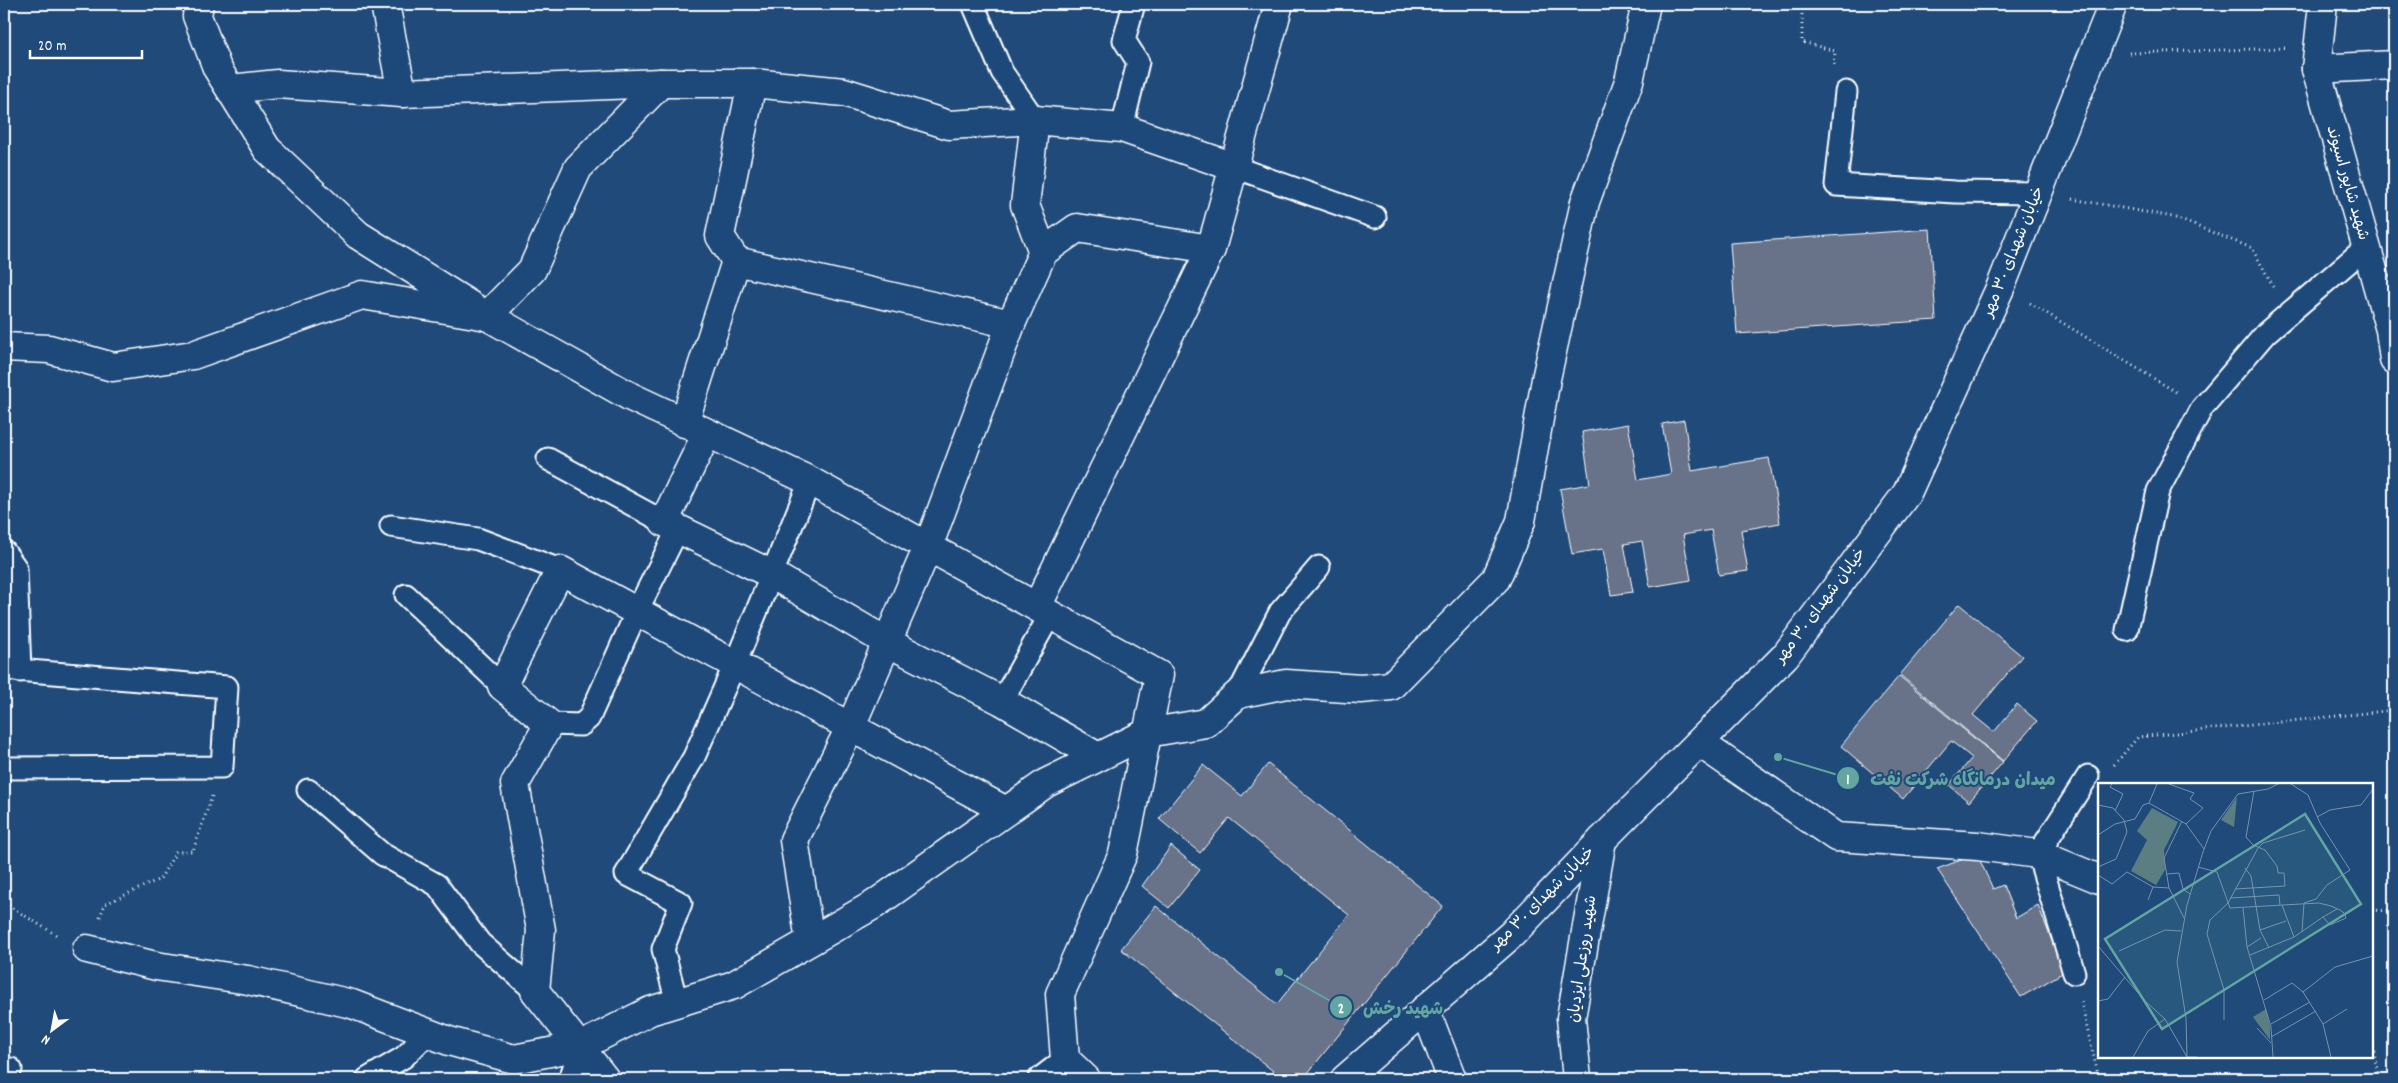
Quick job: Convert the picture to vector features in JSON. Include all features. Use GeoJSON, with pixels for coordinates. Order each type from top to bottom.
{"type":"FeatureCollection","features":[{"type":"Feature","properties":{"kind":"street"},"geometry":{"type":"LineString","coordinates":[[199,4],[197,16],[217,68],[267,149],[358,235],[487,316],[631,397],[810,481],[1159,675],[1123,854],[1060,994],[1065,1059],[1086,1079]]}},
{"type":"Feature","properties":{"kind":"street"},"geometry":{"type":"LineString","coordinates":[[385,4],[402,93]]}},
{"type":"Feature","properties":{"kind":"street"},"geometry":{"type":"LineString","coordinates":[[1043,611],[1211,249],[1279,4]]}},
{"type":"Feature","properties":{"kind":"street"},"geometry":{"type":"LineString","coordinates":[[86,949],[156,966],[248,980],[352,1004],[428,1033],[514,1059],[581,1046],[650,1012],[734,985],[875,904],[1046,783],[1147,733],[1206,723],[1238,694],[1286,684],[1361,689],[1391,686],[1496,578],[1521,521],[1546,379],[1585,202],[1629,81],[1646,4]]}},
{"type":"Feature","properties":{"kind":"street","name":"خیابان شهدای ۳۰ مهر"},"geometry":{"type":"LineString","coordinates":[[1346,1079],[1512,934],[1602,840],[1785,656],[1907,493],[2001,286],[2113,4]]}},
{"type":"Feature","properties":{"kind":"street","name":"شهید شاپور اسیوند"},"geometry":{"type":"LineString","coordinates":[[2323,4],[2317,58],[2366,248],[2390,330],[2394,360]]}},
{"type":"Feature","properties":{"kind":"street"},"geometry":{"type":"LineString","coordinates":[[2317,58],[2394,65]]}},
{"type":"Feature","properties":{"kind":"street"},"geometry":{"type":"LineString","coordinates":[[231,89],[278,84],[402,93],[661,83],[752,83],[844,92],[949,125],[1035,120],[1122,128],[1234,167]]}},
{"type":"Feature","properties":{"kind":"street"},"geometry":{"type":"LineString","coordinates":[[487,316],[532,270],[578,168],[661,83]]}},
{"type":"Feature","properties":{"kind":"street"},"geometry":{"type":"LineString","coordinates":[[752,83],[720,236],[736,261],[1011,324]]}},
{"type":"Feature","properties":{"kind":"street"},"geometry":{"type":"LineString","coordinates":[[1035,120],[1025,205],[1043,252]]}},
{"type":"Feature","properties":{"kind":"street"},"geometry":{"type":"LineString","coordinates":[[810,941],[794,840],[851,726],[928,547],[1011,324],[1043,252],[1077,228],[1211,249]]}},
{"type":"Feature","properties":{"kind":"street"},"geometry":{"type":"LineString","coordinates":[[736,261],[671,526],[771,574],[887,642],[1002,701],[1098,757]]}},
{"type":"Feature","properties":{"kind":"street"},"geometry":{"type":"LineString","coordinates":[[4,347],[49,349],[113,367],[193,355],[362,295],[487,316]]}},
{"type":"Feature","properties":{"kind":"street"},"geometry":{"type":"LineString","coordinates":[[605,1079],[581,1046],[535,991],[541,930],[515,784],[549,724],[502,686],[560,570],[1006,811]]}},
{"type":"Feature","properties":{"kind":"street"},"geometry":{"type":"LineString","coordinates":[[1700,743],[1836,837],[1978,846],[2038,854],[2098,879]]}},
{"type":"Feature","properties":{"kind":"street","name":"شهید روزعلی ایزدیان"},"geometry":{"type":"LineString","coordinates":[[1577,1079],[1571,1018],[1602,840]]}},
{"type":"Feature","properties":{"kind":"street"},"geometry":{"type":"LineString","coordinates":[[1425,1009],[1452,1079]]}},
{"type":"Feature","properties":{"kind":"lane"},"geometry":{"type":"LineString","coordinates":[[973,4],[1002,72],[1035,120]]}},
{"type":"Feature","properties":{"kind":"lane"},"geometry":{"type":"LineString","coordinates":[[1122,128],[1138,62],[1124,40],[1134,4]]}},
{"type":"Feature","properties":{"kind":"lane"},"geometry":{"type":"LineString","coordinates":[[1846,92],[1836,185],[1955,192],[2038,193]]}},
{"type":"Feature","properties":{"kind":"lane"},"geometry":{"type":"LineString","coordinates":[[1234,167],[1375,218]]}},
{"type":"Feature","properties":{"kind":"lane"},"geometry":{"type":"LineString","coordinates":[[2127,630],[2158,491],[2202,408],[2266,333],[2366,248]]}},
{"type":"Feature","properties":{"kind":"lane"},"geometry":{"type":"LineString","coordinates":[[548,459],[671,526],[637,611],[589,718],[582,726],[549,724]]}},
{"type":"Feature","properties":{"kind":"lane"},"geometry":{"type":"LineString","coordinates":[[677,1003],[663,949],[681,904],[626,874],[694,757],[736,664],[810,481]]}},
{"type":"Feature","properties":{"kind":"lane"},"geometry":{"type":"LineString","coordinates":[[391,526],[478,539],[560,570]]}},
{"type":"Feature","properties":{"kind":"lane"},"geometry":{"type":"LineString","coordinates":[[4,551],[16,568],[12,670],[227,687],[222,767],[4,768]]}},
{"type":"Feature","properties":{"kind":"lane"},"geometry":{"type":"LineString","coordinates":[[1238,694],[1280,612],[1319,567]]}},
{"type":"Feature","properties":{"kind":"lane"},"geometry":{"type":"LineString","coordinates":[[406,595],[502,686]]}},
{"type":"Feature","properties":{"kind":"lane"},"geometry":{"type":"LineString","coordinates":[[1002,701],[1043,611]]}},
{"type":"Feature","properties":{"kind":"lane"},"geometry":{"type":"LineString","coordinates":[[2074,973],[2038,854],[2088,776]]}},
{"type":"Feature","properties":{"kind":"lane"},"geometry":{"type":"LineString","coordinates":[[308,790],[382,854],[437,885],[480,943],[535,991]]}},
{"type":"Feature","properties":{"kind":"lane"},"geometry":{"type":"LineString","coordinates":[[367,1079],[404,1057],[428,1033]]}},
{"type":"Feature","properties":{"kind":"lane"},"geometry":{"type":"LineString","coordinates":[[570,1079],[581,1046]]}},
{"type":"Feature","properties":{"kind":"lane"},"geometry":{"type":"LineString","coordinates":[[1039,1079],[1065,1059]]}},
{"type":"Feature","properties":{"kind":"path"},"geometry":{"type":"LineString","coordinates":[[1802,4],[1802,42],[1835,51],[1833,87],[1846,92]]}},
{"type":"Feature","properties":{"kind":"path"},"geometry":{"type":"LineString","coordinates":[[2094,54],[2317,58]]}},
{"type":"Feature","properties":{"kind":"path"},"geometry":{"type":"LineString","coordinates":[[2038,193],[2173,217],[2252,248],[2288,313]]}},
{"type":"Feature","properties":{"kind":"path"},"geometry":{"type":"LineString","coordinates":[[2001,286],[2202,408]]}},
{"type":"Feature","properties":{"kind":"path"},"geometry":{"type":"LineString","coordinates":[[2088,776],[2112,768],[2138,737],[2394,710]]}},
{"type":"Feature","properties":{"kind":"path"},"geometry":{"type":"LineString","coordinates":[[4,904],[43,929],[86,949],[105,904],[160,878],[176,852],[193,851],[222,767]]}},
{"type":"Feature","properties":{"kind":"path"},"geometry":{"type":"LineString","coordinates":[[2373,910],[2394,912]]}},
{"type":"Feature","properties":{"kind":"path"},"geometry":{"type":"LineString","coordinates":[[2074,973],[2099,1079]]}},
{"type":"Feature","properties":{"kind":"path"},"geometry":{"type":"LineString","coordinates":[[2373,1047],[2379,1079]]}},
{"type":"Feature","properties":{"kind":"building"},"geometry":{"type":"Polygon","coordinates":[[[1930,229],[1936,320],[1737,334],[1730,243],[1930,229]]]}},
{"type":"Feature","properties":{"kind":"building"},"geometry":{"type":"Polygon","coordinates":[[[1684,420],[1692,471],[1769,458],[1780,523],[1741,530],[1748,571],[1719,575],[1711,530],[1683,535],[1691,580],[1650,587],[1642,541],[1624,544],[1633,592],[1611,595],[1603,549],[1572,554],[1560,489],[1590,484],[1582,432],[1628,424],[1638,480],[1671,474],[1662,424],[1684,420]]]}},
{"type":"Feature","properties":{"kind":"building"},"geometry":{"type":"Polygon","coordinates":[[[1959,604],[2022,656],[1973,715],[1994,732],[2017,704],[2037,721],[2003,761],[1900,675],[1959,604]]]}},
{"type":"Feature","properties":{"kind":"building"},"geometry":{"type":"Polygon","coordinates":[[[1899,676],[2003,762],[1969,802],[1949,785],[1972,758],[1951,741],[1903,799],[1841,746],[1899,676]]]}},
{"type":"Feature","properties":{"kind":"building"},"geometry":{"type":"Polygon","coordinates":[[[1268,764],[1443,906],[1303,1079],[1283,1079],[1121,949],[1156,906],[1277,1004],[1349,915],[1229,818],[1200,853],[1159,819],[1203,765],[1242,796],[1268,764]]]}},
{"type":"Feature","properties":{"kind":"building"},"geometry":{"type":"Polygon","coordinates":[[[1171,846],[1200,870],[1169,908],[1142,886],[1171,846]]]}},
{"type":"Feature","properties":{"kind":"building"},"geometry":{"type":"Polygon","coordinates":[[[1977,854],[1993,889],[2003,885],[2016,918],[2038,905],[2064,972],[2021,997],[1937,869],[1977,854]]]}},
{"type":"Feature","properties":{"kind":"place","name":"میدان درمانگاه شرکت نفت"},"geometry":{"type":"Point","coordinates":[1778,757]}},
{"type":"Feature","properties":{"kind":"place","name":"شهید رخش"},"geometry":{"type":"Point","coordinates":[1279,972]}}]}
